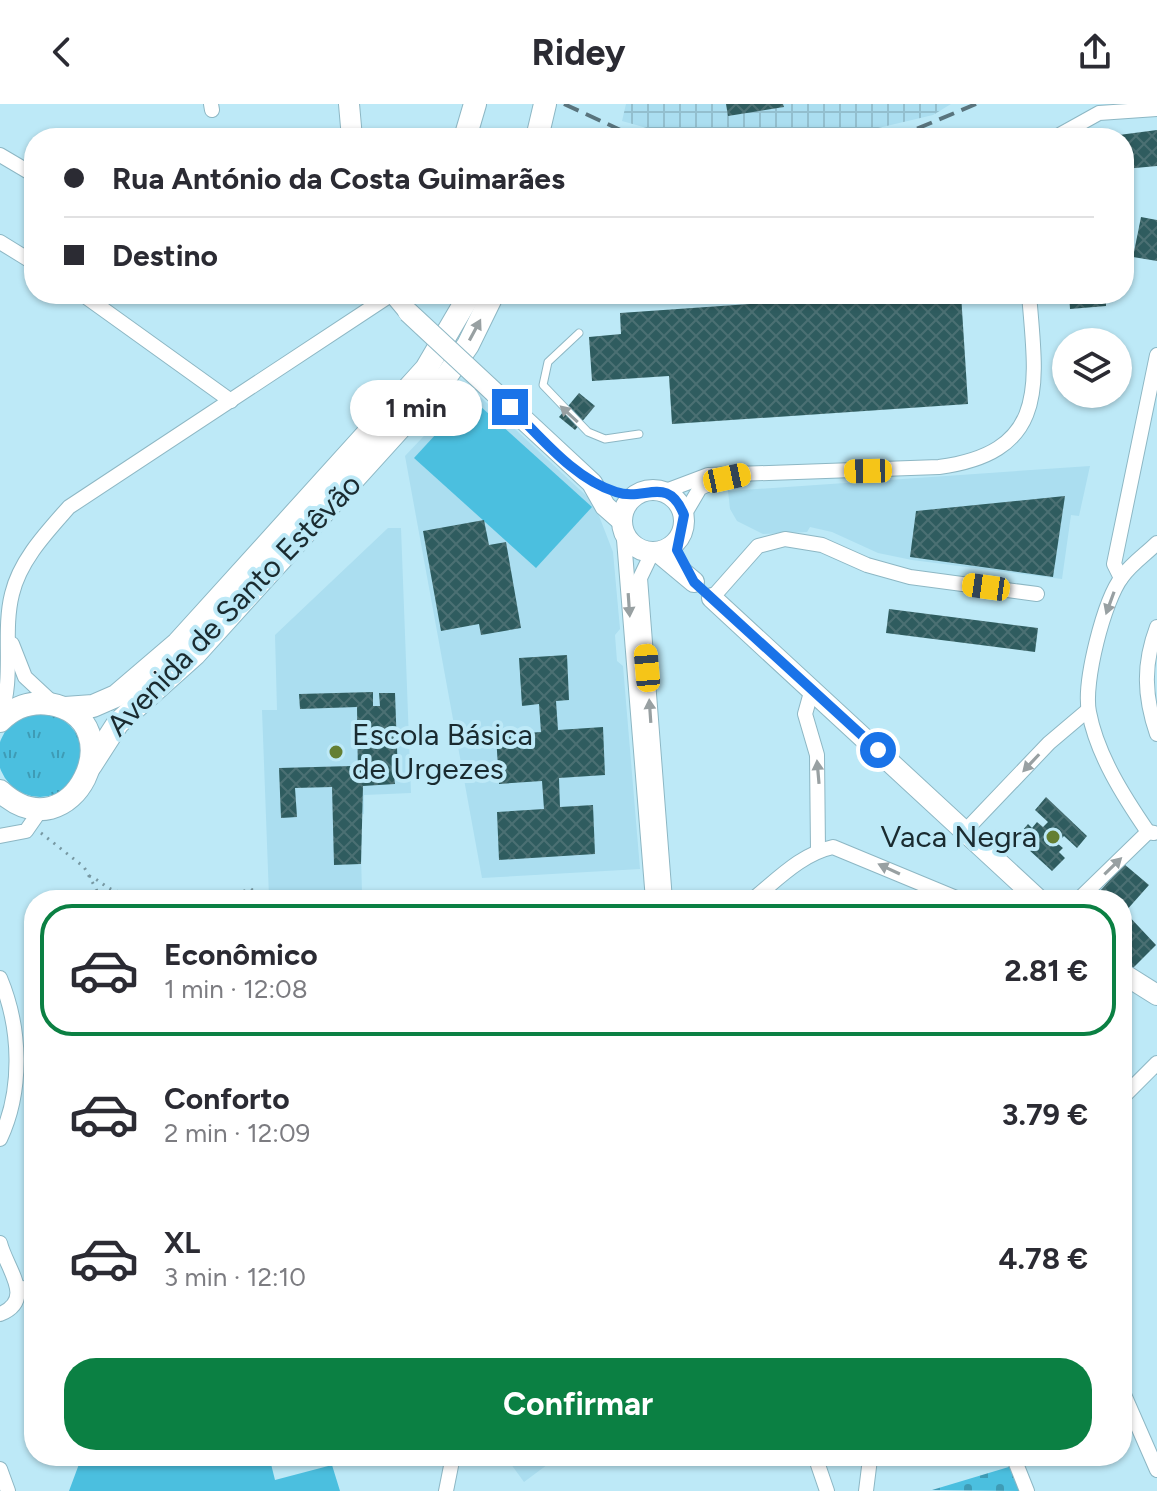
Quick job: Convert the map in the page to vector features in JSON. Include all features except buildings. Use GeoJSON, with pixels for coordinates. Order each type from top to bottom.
{"type":"FeatureCollection","features":[{"type":"Feature","properties":{"kind":"main road"},"geometry":{"type":"LineString","coordinates":[[349,104],[351,128]]}},
{"type":"Feature","properties":{"kind":"main road"},"geometry":{"type":"LineString","coordinates":[[468,128],[475,104]]}},
{"type":"Feature","properties":{"kind":"main road","name":"Avenida de Santo Estêvão"},"geometry":{"type":"LineString","coordinates":[[0,719],[23,705],[93,706],[116,696],[178,643],[426,369],[464,304]]}},
{"type":"Feature","properties":{"kind":"main road","name":"Avenida de Santo Estêvão"},"geometry":{"type":"LineString","coordinates":[[23,809],[70,798],[84,783],[91,765],[118,723],[195,654],[446,377],[468,345],[488,304]]}},
{"type":"Feature","properties":{"kind":"main road"},"geometry":{"type":"LineString","coordinates":[[408,312],[592,483],[605,506],[622,524],[633,545],[655,552],[694,582]]}},
{"type":"Feature","properties":{"kind":"main road"},"geometry":{"type":"LineString","coordinates":[[592,483],[634,497]]}},
{"type":"Feature","properties":{"kind":"main road"},"geometry":{"type":"LineString","coordinates":[[622,524],[634,497],[643,492],[663,492],[673,497],[684,515],[682,534],[677,542],[655,552]]}},
{"type":"Feature","properties":{"kind":"main road"},"geometry":{"type":"LineString","coordinates":[[677,542],[681,562],[694,582]]}},
{"type":"Feature","properties":{"kind":"main road"},"geometry":{"type":"LineString","coordinates":[[712,598],[965,831],[1022,890]]}},
{"type":"Feature","properties":{"kind":"main road"},"geometry":{"type":"LineString","coordinates":[[59,706],[85,728],[92,752],[91,765]]}},
{"type":"Feature","properties":{"kind":"main road"},"geometry":{"type":"LineString","coordinates":[[0,791],[23,809]]}},
{"type":"Feature","properties":{"kind":"main road"},"geometry":{"type":"LineString","coordinates":[[1132,979],[1157,995]]}},
{"type":"Feature","properties":{"kind":"street"},"geometry":{"type":"LineString","coordinates":[[1070,128],[1100,108],[1157,109]]}},
{"type":"Feature","properties":{"kind":"street"},"geometry":{"type":"LineString","coordinates":[[0,155],[24,169]]}},
{"type":"Feature","properties":{"kind":"street"},"geometry":{"type":"LineString","coordinates":[[0,242],[24,257]]}},
{"type":"Feature","properties":{"kind":"street"},"geometry":{"type":"LineString","coordinates":[[96,304],[231,401]]}},
{"type":"Feature","properties":{"kind":"street"},"geometry":{"type":"LineString","coordinates":[[0,719],[7,689],[12,593],[35,545],[69,507],[378,304]]}},
{"type":"Feature","properties":{"kind":"street"},"geometry":{"type":"LineString","coordinates":[[401,304],[408,312]]}},
{"type":"Feature","properties":{"kind":"street"},"geometry":{"type":"LineString","coordinates":[[663,492],[708,475],[939,467],[970,463],[992,452],[1024,420],[1032,403],[1035,367],[1030,304]]}},
{"type":"Feature","properties":{"kind":"street"},"geometry":{"type":"LineString","coordinates":[[1121,578],[1114,564],[1157,355]]}},
{"type":"Feature","properties":{"kind":"street"},"geometry":{"type":"LineString","coordinates":[[684,515],[700,488],[744,475]]}},
{"type":"Feature","properties":{"kind":"street"},"geometry":{"type":"LineString","coordinates":[[622,524],[655,890]]}},
{"type":"Feature","properties":{"kind":"street"},"geometry":{"type":"LineString","coordinates":[[694,582],[712,598],[758,546],[785,539],[822,545],[867,565],[910,577],[1037,594]]}},
{"type":"Feature","properties":{"kind":"street"},"geometry":{"type":"LineString","coordinates":[[1089,890],[1152,833],[1120,788],[1088,710],[1089,679],[1101,629],[1121,578],[1157,543]]}},
{"type":"Feature","properties":{"kind":"street"},"geometry":{"type":"LineString","coordinates":[[655,552],[640,578],[656,890]]}},
{"type":"Feature","properties":{"kind":"street"},"geometry":{"type":"LineString","coordinates":[[1157,627],[1146,661],[1146,683],[1157,734]]}},
{"type":"Feature","properties":{"kind":"street"},"geometry":{"type":"LineString","coordinates":[[9,633],[25,677],[59,706]]}},
{"type":"Feature","properties":{"kind":"street"},"geometry":{"type":"LineString","coordinates":[[812,689],[805,714],[817,755],[818,850]]}},
{"type":"Feature","properties":{"kind":"street"},"geometry":{"type":"LineString","coordinates":[[965,831],[1049,743],[1088,710]]}},
{"type":"Feature","properties":{"kind":"street"},"geometry":{"type":"LineString","coordinates":[[0,836],[19,834],[23,809]]}},
{"type":"Feature","properties":{"kind":"street"},"geometry":{"type":"LineString","coordinates":[[765,890],[818,850],[833,847],[938,890]]}},
{"type":"Feature","properties":{"kind":"street"},"geometry":{"type":"LineString","coordinates":[[0,978],[12,1011],[15,1053],[14,1102],[0,1139]]}},
{"type":"Feature","properties":{"kind":"street"},"geometry":{"type":"LineString","coordinates":[[1132,1088],[1157,1063]]}},
{"type":"Feature","properties":{"kind":"street"},"geometry":{"type":"LineString","coordinates":[[0,1243],[18,1285],[15,1304],[0,1314]]}},
{"type":"Feature","properties":{"kind":"street"},"geometry":{"type":"LineString","coordinates":[[1132,1413],[1157,1470]]}},
{"type":"Feature","properties":{"kind":"street"},"geometry":{"type":"LineString","coordinates":[[446,1491],[451,1466]]}},
{"type":"Feature","properties":{"kind":"street"},"geometry":{"type":"LineString","coordinates":[[818,1466],[827,1491]]}},
{"type":"Feature","properties":{"kind":"street"},"geometry":{"type":"LineString","coordinates":[[866,1491],[869,1466]]}},
{"type":"Feature","properties":{"kind":"street"},"geometry":{"type":"LineString","coordinates":[[1017,1466],[1027,1491]]}},
{"type":"Feature","properties":{"kind":"street"},"geometry":{"type":"LineString","coordinates":[[0,1469],[8,1491]]}},
{"type":"Feature","properties":{"kind":"lane"},"geometry":{"type":"LineString","coordinates":[[579,333],[548,362],[543,385],[588,432],[605,439],[639,434]]}},
{"type":"Feature","properties":{"kind":"lane"},"geometry":{"type":"LineString","coordinates":[[18,1285],[24,1285]]}},
{"type":"Feature","properties":{"kind":"path"},"geometry":{"type":"LineString","coordinates":[[23,809],[75,858],[97,890]]}},
{"type":"Feature","properties":{"kind":"path"},"geometry":{"type":"LineString","coordinates":[[89,876],[113,890]]}},
{"type":"Feature","properties":{"kind":"shaded area"},"geometry":{"type":"Polygon","coordinates":[[[626,104],[951,104],[933,115],[878,128],[647,128],[622,121],[626,104]]]}},
{"type":"Feature","properties":{"kind":"shaded area"},"geometry":{"type":"Polygon","coordinates":[[[470,387],[594,503],[613,552],[620,629],[615,635],[617,661],[623,666],[640,869],[482,878],[405,456],[470,387]]]}},
{"type":"Feature","properties":{"kind":"shaded area"},"geometry":{"type":"Polygon","coordinates":[[[1090,466],[1079,516],[1071,515],[1062,579],[878,553],[832,532],[810,527],[807,532],[763,534],[737,521],[730,509],[728,491],[1090,466]]]}},
{"type":"Feature","properties":{"kind":"shaded area","name":"Escola Básica de Urgezes"},"geometry":{"type":"Polygon","coordinates":[[[388,528],[401,528],[411,793],[364,795],[364,814],[360,815],[362,890],[269,890],[262,710],[277,710],[275,635],[388,528]]]}},
{"type":"Feature","properties":{"kind":"shaded area"},"geometry":{"type":"Polygon","coordinates":[[[512,1466],[546,1466],[524,1482],[512,1466]]]}},
{"type":"Feature","properties":{"kind":"green space"},"geometry":{"type":"Polygon","coordinates":[[[470,397],[592,507],[536,568],[414,458],[470,397]]]}},
{"type":"Feature","properties":{"kind":"green space"},"geometry":{"type":"Polygon","coordinates":[[[32,714],[48,714],[63,720],[75,732],[81,747],[81,763],[75,778],[63,790],[48,796],[32,796],[17,790],[5,778],[-1,763],[-1,747],[5,732],[17,720],[32,714]]]}},
{"type":"Feature","properties":{"kind":"green space"},"geometry":{"type":"Polygon","coordinates":[[[78,1466],[272,1466],[275,1480],[332,1466],[340,1491],[69,1491],[78,1466]]]}},
{"type":"Feature","properties":{"kind":"green space"},"geometry":{"type":"Polygon","coordinates":[[[1012,1466],[1020,1491],[932,1490],[1012,1466]]]}},
{"type":"Feature","properties":{"kind":"railway"},"geometry":{"type":"LineString","coordinates":[[564,104],[616,128]]}},
{"type":"Feature","properties":{"kind":"railway"},"geometry":{"type":"LineString","coordinates":[[919,128],[976,104]]}},
{"type":"Feature","properties":{"kind":"place","name":"Escola Básica de Urgezes"},"geometry":{"type":"Point","coordinates":[336,752]}},
{"type":"Feature","properties":{"kind":"place","name":"Vaca Negra"},"geometry":{"type":"Point","coordinates":[1053,837]}},
{"type":"Feature","properties":{"kind":"route"},"geometry":{"type":"LineString","coordinates":[[510,407],[592,483],[634,497],[653,490],[673,497],[684,515],[677,550],[694,582],[878,750]]}}]}
